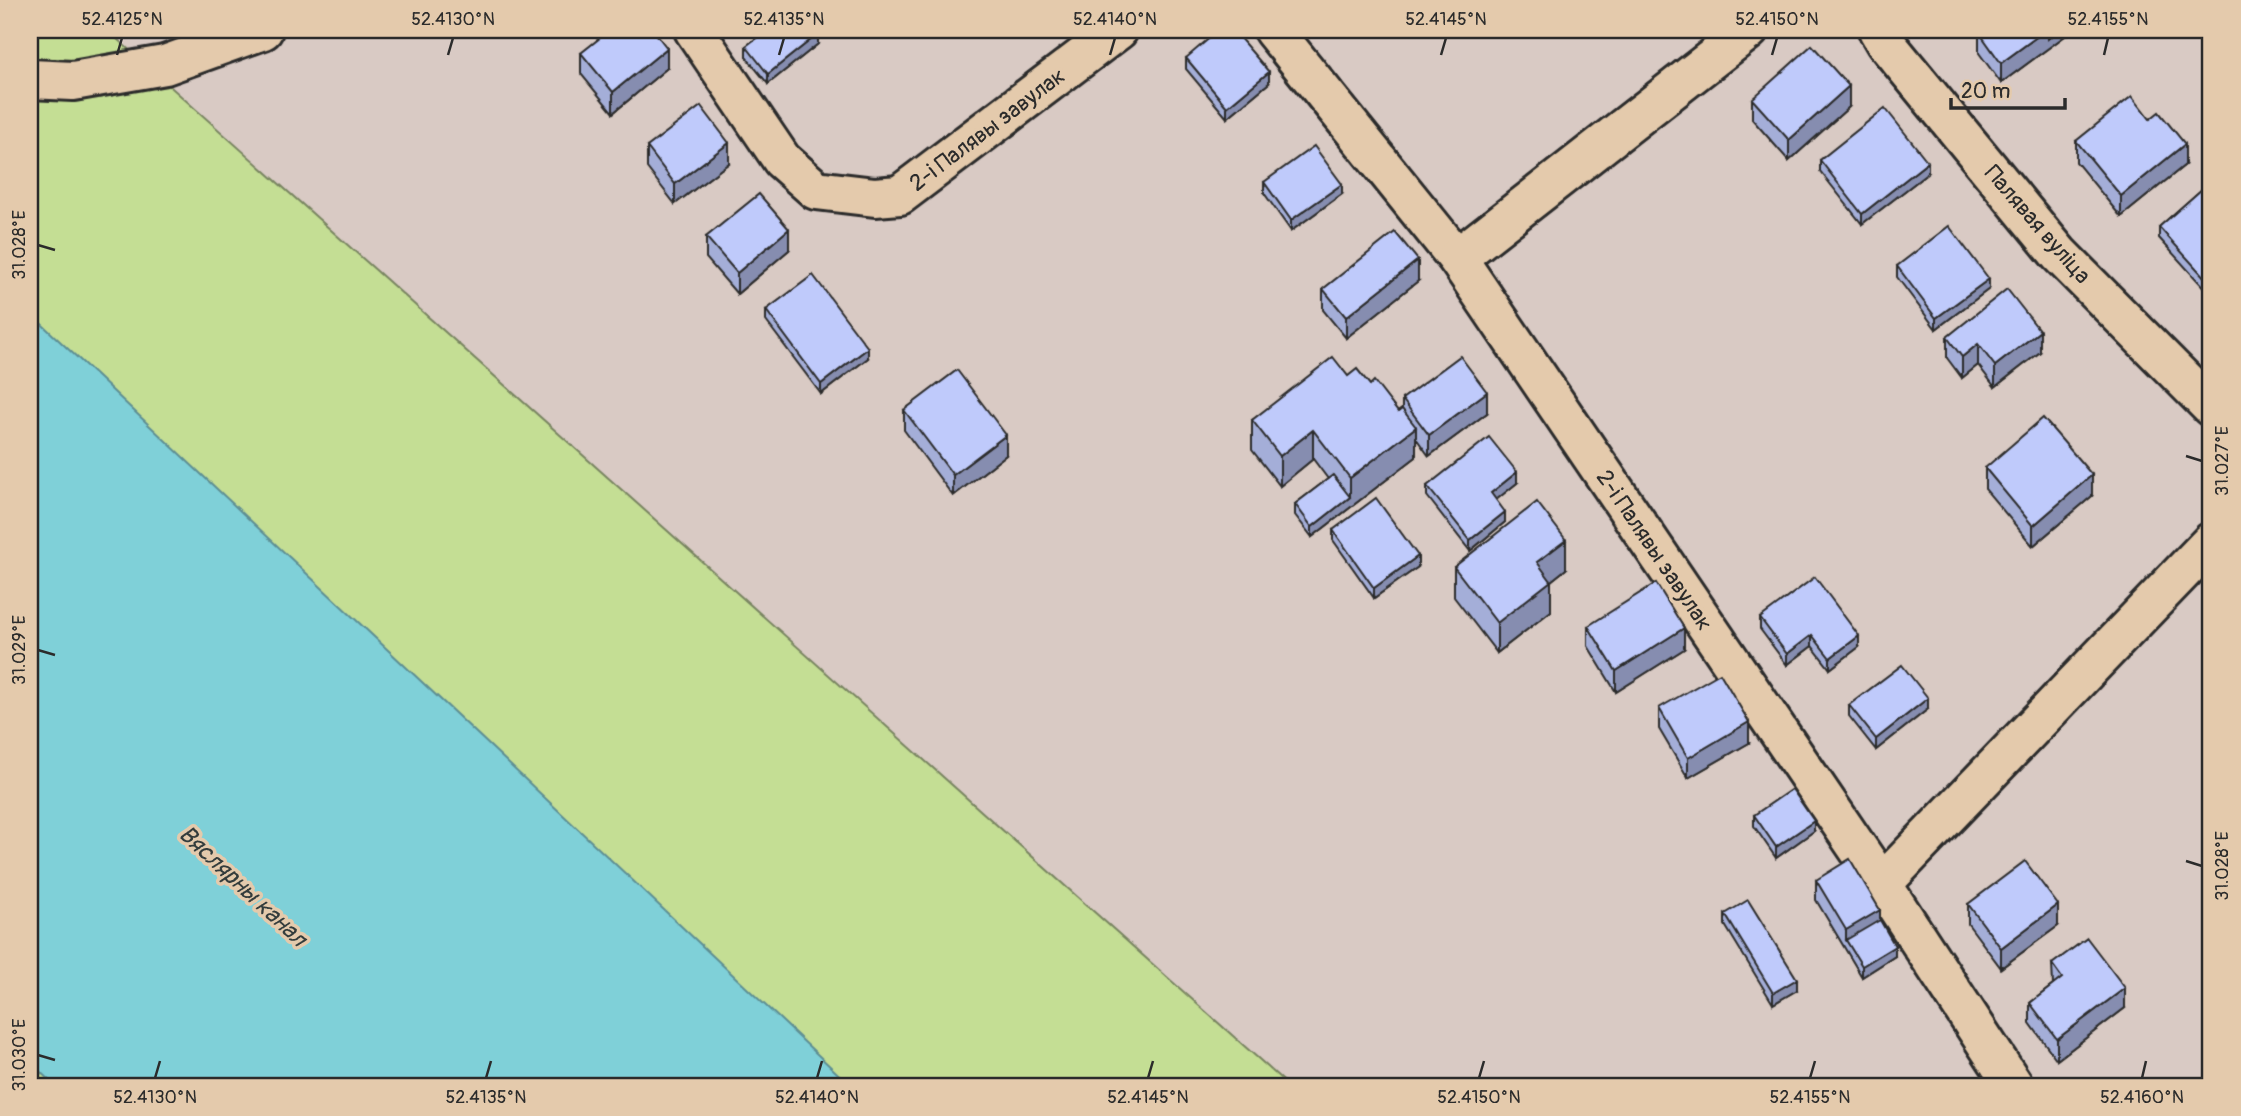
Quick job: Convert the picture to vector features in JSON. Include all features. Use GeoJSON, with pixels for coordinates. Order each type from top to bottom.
{"type":"FeatureCollection","features":[{"type":"Feature","properties":{"kind":"street"},"geometry":{"type":"LineString","coordinates":[[30,79],[73,81],[165,65],[263,30]]}},
{"type":"Feature","properties":{"kind":"street","name":"2-і Палявы завулак"},"geometry":{"type":"LineString","coordinates":[[694,30],[782,160],[816,190],[844,195],[900,195],[1118,30]]}},
{"type":"Feature","properties":{"kind":"street","name":"2-і Палявы завулак"},"geometry":{"type":"LineString","coordinates":[[1273,30],[1457,258],[1882,884],[2014,1086]]}},
{"type":"Feature","properties":{"kind":"street"},"geometry":{"type":"LineString","coordinates":[[1457,258],[1749,30]]}},
{"type":"Feature","properties":{"kind":"street","name":"Палявая вуліца"},"geometry":{"type":"LineString","coordinates":[[1878,30],[1885,43],[2059,254],[2211,407]]}},
{"type":"Feature","properties":{"kind":"street"},"geometry":{"type":"LineString","coordinates":[[1882,884],[2211,542]]}},
{"type":"Feature","properties":{"kind":"green space"},"geometry":{"type":"Polygon","coordinates":[[[30,30],[107,30],[1289,1086],[30,1086],[30,30]]]}},
{"type":"Feature","properties":{"kind":"water","name":"Вяслярны канал"},"geometry":{"type":"Polygon","coordinates":[[[30,313],[851,1086],[55,1086],[30,1062],[30,313]]]}},
{"type":"Feature","properties":{"kind":"building"},"geometry":{"type":"Polygon","coordinates":[[[610,30],[653,30],[667,48],[613,92],[581,53],[610,30]]]}},
{"type":"Feature","properties":{"kind":"building"},"geometry":{"type":"Polygon","coordinates":[[[767,30],[815,30],[818,34],[768,74],[746,46],[767,30]]]}},
{"type":"Feature","properties":{"kind":"building"},"geometry":{"type":"Polygon","coordinates":[[[1219,30],[1233,30],[1269,72],[1227,107],[1186,58],[1219,30]]]}},
{"type":"Feature","properties":{"kind":"building"},"geometry":{"type":"Polygon","coordinates":[[[2046,30],[2001,63],[1979,32],[2046,30]]]}},
{"type":"Feature","properties":{"kind":"building"},"geometry":{"type":"Polygon","coordinates":[[[2048,30],[2059,30],[2048,39],[2048,30]]]}},
{"type":"Feature","properties":{"kind":"building"},"geometry":{"type":"Polygon","coordinates":[[[1812,45],[1849,86],[1789,140],[1752,99],[1812,45]]]}},
{"type":"Feature","properties":{"kind":"building"},"geometry":{"type":"Polygon","coordinates":[[[2132,96],[2150,119],[2159,112],[2185,144],[2121,196],[2076,141],[2132,96]]]}},
{"type":"Feature","properties":{"kind":"building"},"geometry":{"type":"Polygon","coordinates":[[[701,106],[729,143],[675,184],[647,147],[701,106]]]}},
{"type":"Feature","properties":{"kind":"building"},"geometry":{"type":"Polygon","coordinates":[[[1885,108],[1928,162],[1862,214],[1820,160],[1885,108]]]}},
{"type":"Feature","properties":{"kind":"building"},"geometry":{"type":"Polygon","coordinates":[[[1314,146],[1342,184],[1291,220],[1264,182],[1314,146]]]}},
{"type":"Feature","properties":{"kind":"building"},"geometry":{"type":"Polygon","coordinates":[[[2211,181],[2211,276],[2207,280],[2159,227],[2211,181]]]}},
{"type":"Feature","properties":{"kind":"building"},"geometry":{"type":"Polygon","coordinates":[[[759,194],[789,229],[737,273],[706,237],[759,194]]]}},
{"type":"Feature","properties":{"kind":"building"},"geometry":{"type":"Polygon","coordinates":[[[1949,226],[1989,279],[1936,318],[1897,266],[1949,226]]]}},
{"type":"Feature","properties":{"kind":"building"},"geometry":{"type":"Polygon","coordinates":[[[1395,232],[1418,260],[1346,317],[1323,289],[1395,232]]]}},
{"type":"Feature","properties":{"kind":"building"},"geometry":{"type":"Polygon","coordinates":[[[813,275],[868,348],[821,384],[766,310],[813,275]]]}},
{"type":"Feature","properties":{"kind":"building"},"geometry":{"type":"Polygon","coordinates":[[[2007,289],[2040,331],[1995,366],[1978,344],[1962,357],[1947,337],[2007,289]]]}},
{"type":"Feature","properties":{"kind":"building"},"geometry":{"type":"Polygon","coordinates":[[[1460,356],[1487,392],[1429,435],[1402,399],[1460,356]]]}},
{"type":"Feature","properties":{"kind":"building"},"geometry":{"type":"Polygon","coordinates":[[[1333,357],[1348,376],[1357,369],[1370,385],[1374,381],[1398,412],[1402,409],[1416,427],[1350,478],[1313,430],[1280,456],[1252,420],[1333,357]]]}},
{"type":"Feature","properties":{"kind":"building"},"geometry":{"type":"Polygon","coordinates":[[[957,370],[1006,435],[953,475],[904,410],[957,370]]]}},
{"type":"Feature","properties":{"kind":"building"},"geometry":{"type":"Polygon","coordinates":[[[2043,418],[2092,475],[2033,526],[1985,468],[2043,418]]]}},
{"type":"Feature","properties":{"kind":"building"},"geometry":{"type":"Polygon","coordinates":[[[1489,437],[1517,472],[1491,493],[1505,512],[1470,540],[1427,486],[1489,437]]]}},
{"type":"Feature","properties":{"kind":"building"},"geometry":{"type":"Polygon","coordinates":[[[1333,475],[1350,497],[1312,527],[1295,504],[1333,475]]]}},
{"type":"Feature","properties":{"kind":"building"},"geometry":{"type":"Polygon","coordinates":[[[1376,498],[1418,556],[1374,588],[1333,530],[1376,498]]]}},
{"type":"Feature","properties":{"kind":"building"},"geometry":{"type":"Polygon","coordinates":[[[1537,502],[1566,540],[1537,562],[1551,581],[1497,623],[1454,567],[1537,502]]]}},
{"type":"Feature","properties":{"kind":"building"},"geometry":{"type":"Polygon","coordinates":[[[1815,577],[1859,636],[1830,658],[1812,635],[1787,654],[1760,618],[1815,577]]]}},
{"type":"Feature","properties":{"kind":"building"},"geometry":{"type":"Polygon","coordinates":[[[1656,583],[1684,628],[1616,671],[1588,626],[1656,583]]]}},
{"type":"Feature","properties":{"kind":"building"},"geometry":{"type":"Polygon","coordinates":[[[1902,665],[1928,698],[1876,739],[1849,705],[1902,665]]]}},
{"type":"Feature","properties":{"kind":"building"},"geometry":{"type":"Polygon","coordinates":[[[1720,673],[1749,722],[1688,758],[1659,708],[1720,673]]]}},
{"type":"Feature","properties":{"kind":"building"},"geometry":{"type":"Polygon","coordinates":[[[1792,789],[1814,821],[1776,847],[1754,815],[1792,789]]]}},
{"type":"Feature","properties":{"kind":"building"},"geometry":{"type":"Polygon","coordinates":[[[1850,859],[1880,910],[1846,930],[1816,880],[1850,859]]]}},
{"type":"Feature","properties":{"kind":"building"},"geometry":{"type":"Polygon","coordinates":[[[2025,861],[2058,905],[2001,948],[1968,904],[2025,861]]]}},
{"type":"Feature","properties":{"kind":"building"},"geometry":{"type":"Polygon","coordinates":[[[1748,900],[1797,979],[1773,993],[1725,914],[1748,900]]]}},
{"type":"Feature","properties":{"kind":"building"},"geometry":{"type":"Polygon","coordinates":[[[1880,920],[1895,946],[1862,966],[1846,940],[1880,920]]]}},
{"type":"Feature","properties":{"kind":"building"},"geometry":{"type":"Polygon","coordinates":[[[2087,938],[2125,988],[2057,1039],[2030,1003],[2062,978],[2052,964],[2087,938]]]}}]}
